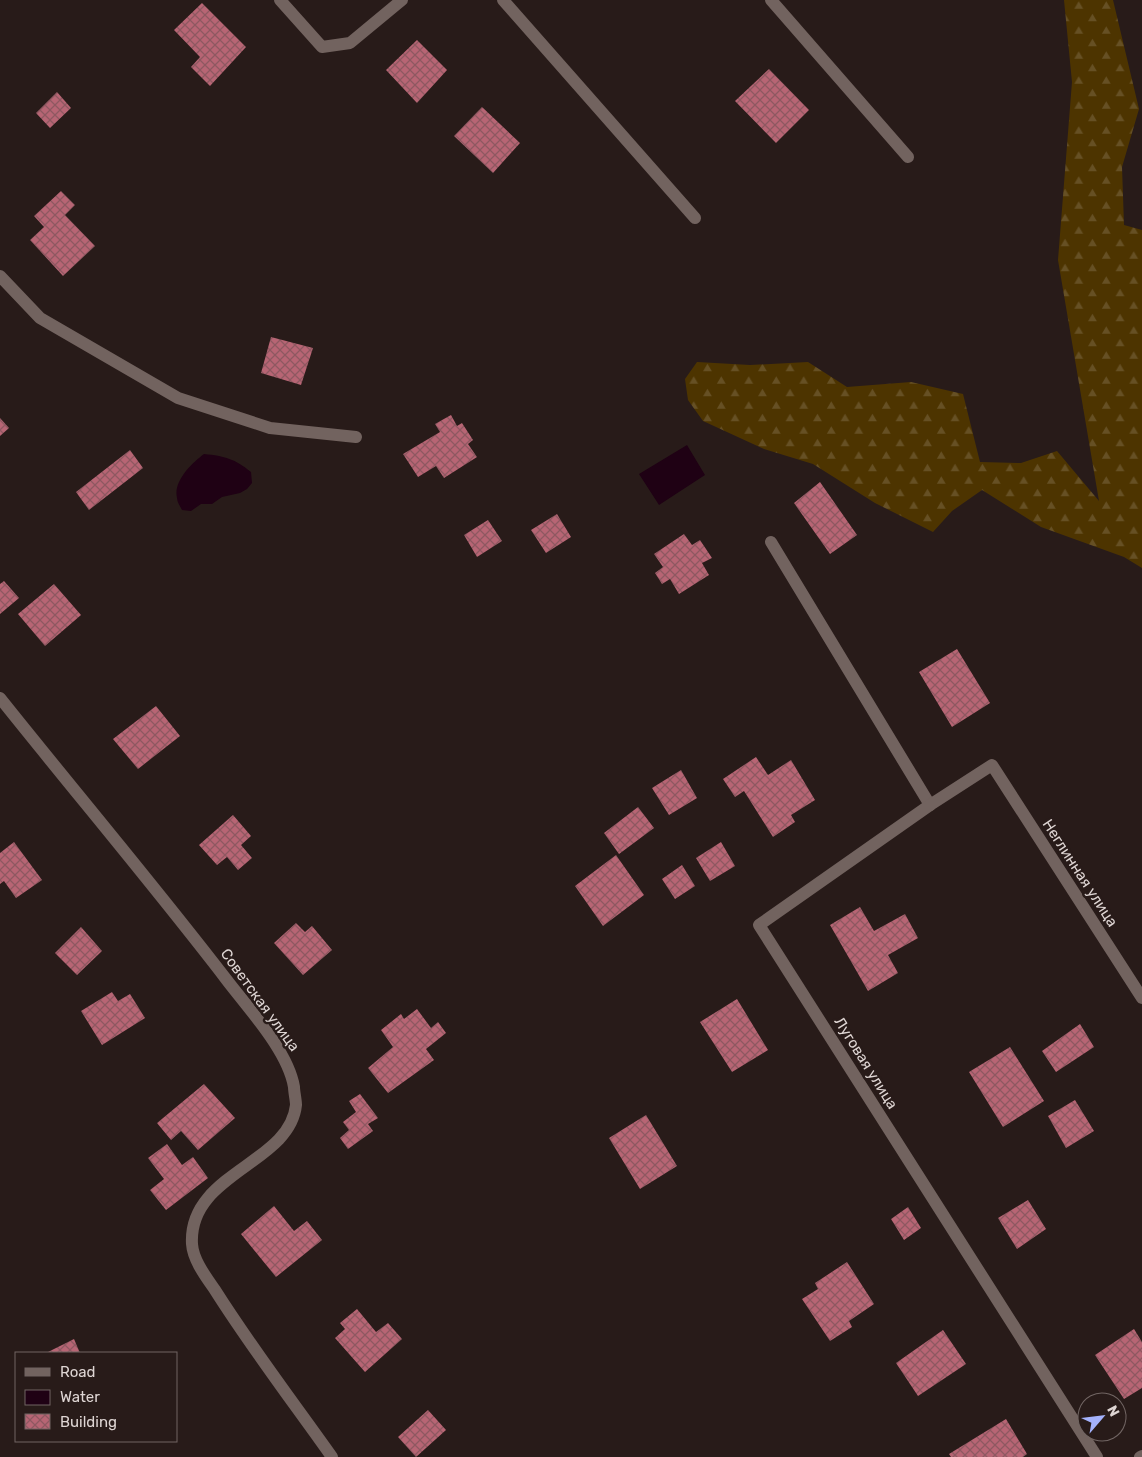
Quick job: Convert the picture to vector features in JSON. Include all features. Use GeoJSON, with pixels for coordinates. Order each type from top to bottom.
{"type":"FeatureCollection","features":[{"type":"Feature","properties":{"kind":"street"},"geometry":{"type":"LineString","coordinates":[[280,0],[322,47],[350,43],[402,0]]}},
{"type":"Feature","properties":{"kind":"street"},"geometry":{"type":"LineString","coordinates":[[503,0],[695,218]]}},
{"type":"Feature","properties":{"kind":"street"},"geometry":{"type":"LineString","coordinates":[[771,0],[908,157]]}},
{"type":"Feature","properties":{"kind":"street"},"geometry":{"type":"LineString","coordinates":[[0,276],[40,318],[178,398],[270,428],[356,437]]}},
{"type":"Feature","properties":{"kind":"street"},"geometry":{"type":"LineString","coordinates":[[771,542],[930,805]]}},
{"type":"Feature","properties":{"kind":"street","name":"Советская улица"},"geometry":{"type":"LineString","coordinates":[[0,698],[207,955],[266,1031],[284,1059],[293,1083],[296,1105],[291,1122],[282,1138],[219,1186],[203,1204],[194,1223],[192,1245],[200,1267],[228,1311],[332,1457]]}},
{"type":"Feature","properties":{"kind":"street","name":"Луговая улица"},"geometry":{"type":"LineString","coordinates":[[992,765],[930,805],[759,925],[1098,1457]]}},
{"type":"Feature","properties":{"kind":"street","name":"Неглинная улица"},"geometry":{"type":"LineString","coordinates":[[992,765],[1142,998]]}},
{"type":"Feature","properties":{"kind":"green space"},"geometry":{"type":"Polygon","coordinates":[[[1064,0],[1113,0],[1139,109],[1122,167],[1124,225],[1142,230],[1142,568],[1124,557],[1041,527],[982,490],[952,511],[933,532],[875,503],[813,464],[764,449],[703,421],[688,400],[685,379],[697,362],[750,365],[808,362],[847,387],[911,382],[963,394],[980,462],[1021,463],[1057,451],[1099,501],[1058,260],[1072,82],[1064,0]]]}},
{"type":"Feature","properties":{"kind":"water"},"geometry":{"type":"Polygon","coordinates":[[[687,445],[705,475],[659,505],[639,474],[687,445]]]}},
{"type":"Feature","properties":{"kind":"water"},"geometry":{"type":"Polygon","coordinates":[[[204,454],[224,457],[240,464],[251,472],[252,483],[240,493],[222,497],[212,504],[201,504],[191,511],[182,510],[177,499],[178,485],[189,467],[204,454]]]}},
{"type":"Feature","properties":{"kind":"building"},"geometry":{"type":"Polygon","coordinates":[[[202,3],[246,47],[210,86],[191,67],[200,57],[174,30],[202,3]]]}},
{"type":"Feature","properties":{"kind":"building"},"geometry":{"type":"Polygon","coordinates":[[[417,40],[447,70],[417,103],[386,70],[417,40]]]}},
{"type":"Feature","properties":{"kind":"building"},"geometry":{"type":"Polygon","coordinates":[[[769,69],[809,110],[776,143],[735,101],[769,69]]]}},
{"type":"Feature","properties":{"kind":"building"},"geometry":{"type":"Polygon","coordinates":[[[57,92],[71,108],[50,128],[36,113],[57,92]]]}},
{"type":"Feature","properties":{"kind":"building"},"geometry":{"type":"Polygon","coordinates":[[[482,107],[520,143],[493,173],[454,136],[482,107]]]}},
{"type":"Feature","properties":{"kind":"building"},"geometry":{"type":"Polygon","coordinates":[[[61,191],[75,205],[65,215],[95,246],[63,276],[30,240],[44,227],[34,216],[61,191]]]}},
{"type":"Feature","properties":{"kind":"building"},"geometry":{"type":"Polygon","coordinates":[[[271,337],[313,348],[301,385],[261,373],[271,337]]]}},
{"type":"Feature","properties":{"kind":"building"},"geometry":{"type":"Polygon","coordinates":[[[451,415],[457,426],[462,423],[473,440],[468,444],[477,457],[444,478],[436,466],[418,477],[403,454],[440,432],[435,424],[451,415]]]}},
{"type":"Feature","properties":{"kind":"building"},"geometry":{"type":"Polygon","coordinates":[[[0,418],[9,428],[0,436],[0,418]]]}},
{"type":"Feature","properties":{"kind":"building"},"geometry":{"type":"Polygon","coordinates":[[[130,450],[143,468],[89,510],[76,492],[130,450]]]}},
{"type":"Feature","properties":{"kind":"building"},"geometry":{"type":"Polygon","coordinates":[[[820,482],[857,535],[830,554],[794,503],[820,482]]]}},
{"type":"Feature","properties":{"kind":"building"},"geometry":{"type":"Polygon","coordinates":[[[557,514],[571,537],[546,553],[531,530],[557,514]]]}},
{"type":"Feature","properties":{"kind":"building"},"geometry":{"type":"Polygon","coordinates":[[[488,520],[502,541],[477,557],[464,535],[488,520]]]}},
{"type":"Feature","properties":{"kind":"building"},"geometry":{"type":"Polygon","coordinates":[[[684,534],[692,545],[700,540],[712,558],[702,563],[709,575],[679,594],[670,579],[662,584],[655,573],[663,567],[654,554],[684,534]]]}},
{"type":"Feature","properties":{"kind":"building"},"geometry":{"type":"Polygon","coordinates":[[[4,581],[19,598],[0,614],[0,584],[4,581]]]}},
{"type":"Feature","properties":{"kind":"building"},"geometry":{"type":"Polygon","coordinates":[[[54,584],[81,615],[45,646],[18,614],[54,584]]]}},
{"type":"Feature","properties":{"kind":"building"},"geometry":{"type":"Polygon","coordinates":[[[957,649],[990,703],[952,727],[919,672],[957,649]]]}},
{"type":"Feature","properties":{"kind":"building"},"geometry":{"type":"Polygon","coordinates":[[[156,706],[180,736],[138,769],[113,739],[156,706]]]}},
{"type":"Feature","properties":{"kind":"building"},"geometry":{"type":"Polygon","coordinates":[[[756,757],[768,775],[791,760],[815,800],[791,815],[795,822],[773,837],[744,791],[735,797],[723,779],[756,757]]]}},
{"type":"Feature","properties":{"kind":"building"},"geometry":{"type":"Polygon","coordinates":[[[681,770],[697,798],[669,815],[652,788],[681,770]]]}},
{"type":"Feature","properties":{"kind":"building"},"geometry":{"type":"Polygon","coordinates":[[[638,807],[654,828],[619,854],[604,833],[638,807]]]}},
{"type":"Feature","properties":{"kind":"building"},"geometry":{"type":"Polygon","coordinates":[[[233,815],[251,836],[241,845],[252,858],[238,870],[227,857],[217,865],[199,845],[233,815]]]}},
{"type":"Feature","properties":{"kind":"building"},"geometry":{"type":"Polygon","coordinates":[[[14,842],[42,880],[16,898],[4,881],[0,884],[0,853],[14,842]]]}},
{"type":"Feature","properties":{"kind":"building"},"geometry":{"type":"Polygon","coordinates":[[[721,842],[735,866],[710,881],[696,858],[721,842]]]}},
{"type":"Feature","properties":{"kind":"building"},"geometry":{"type":"Polygon","coordinates":[[[616,855],[644,895],[603,926],[575,886],[616,855]]]}},
{"type":"Feature","properties":{"kind":"building"},"geometry":{"type":"Polygon","coordinates":[[[682,865],[695,886],[675,899],[662,879],[682,865]]]}},
{"type":"Feature","properties":{"kind":"building"},"geometry":{"type":"Polygon","coordinates":[[[860,907],[874,931],[905,914],[918,938],[888,955],[898,973],[868,991],[830,925],[860,907]]]}},
{"type":"Feature","properties":{"kind":"building"},"geometry":{"type":"Polygon","coordinates":[[[296,923],[305,932],[312,926],[332,950],[303,975],[274,943],[296,923]]]}},
{"type":"Feature","properties":{"kind":"building"},"geometry":{"type":"Polygon","coordinates":[[[81,927],[102,951],[77,975],[55,953],[81,927]]]}},
{"type":"Feature","properties":{"kind":"building"},"geometry":{"type":"Polygon","coordinates":[[[112,992],[118,1001],[130,994],[145,1018],[102,1045],[81,1011],[112,992]]]}},
{"type":"Feature","properties":{"kind":"building"},"geometry":{"type":"Polygon","coordinates":[[[737,999],[768,1050],[732,1072],[700,1022],[737,999]]]}},
{"type":"Feature","properties":{"kind":"building"},"geometry":{"type":"Polygon","coordinates":[[[417,1009],[431,1028],[438,1022],[446,1033],[426,1049],[434,1060],[388,1093],[368,1068],[393,1047],[381,1030],[401,1014],[404,1019],[417,1009]]]}},
{"type":"Feature","properties":{"kind":"building"},"geometry":{"type":"Polygon","coordinates":[[[1080,1024],[1094,1047],[1056,1072],[1042,1051],[1080,1024]]]}},
{"type":"Feature","properties":{"kind":"building"},"geometry":{"type":"Polygon","coordinates":[[[1010,1047],[1044,1101],[1003,1127],[969,1072],[1010,1047]]]}},
{"type":"Feature","properties":{"kind":"building"},"geometry":{"type":"Polygon","coordinates":[[[204,1084],[235,1118],[198,1150],[181,1131],[171,1140],[157,1123],[204,1084]]]}},
{"type":"Feature","properties":{"kind":"building"},"geometry":{"type":"Polygon","coordinates":[[[360,1094],[378,1118],[368,1124],[373,1131],[348,1149],[340,1138],[349,1130],[343,1122],[356,1112],[349,1101],[360,1094]]]}},
{"type":"Feature","properties":{"kind":"building"},"geometry":{"type":"Polygon","coordinates":[[[1075,1100],[1094,1131],[1066,1148],[1048,1116],[1075,1100]]]}},
{"type":"Feature","properties":{"kind":"building"},"geometry":{"type":"Polygon","coordinates":[[[646,1115],[677,1166],[640,1189],[609,1138],[646,1115]]]}},
{"type":"Feature","properties":{"kind":"building"},"geometry":{"type":"Polygon","coordinates":[[[167,1144],[182,1165],[193,1157],[208,1178],[166,1210],[150,1190],[164,1179],[148,1158],[167,1144]]]}},
{"type":"Feature","properties":{"kind":"building"},"geometry":{"type":"Polygon","coordinates":[[[1028,1200],[1046,1229],[1017,1249],[998,1218],[1028,1200]]]}},
{"type":"Feature","properties":{"kind":"building"},"geometry":{"type":"Polygon","coordinates":[[[274,1206],[294,1231],[307,1221],[322,1240],[276,1277],[241,1234],[274,1206]]]}},
{"type":"Feature","properties":{"kind":"building"},"geometry":{"type":"Polygon","coordinates":[[[908,1207],[921,1228],[904,1240],[891,1219],[908,1207]]]}},
{"type":"Feature","properties":{"kind":"building"},"geometry":{"type":"Polygon","coordinates":[[[847,1262],[874,1304],[849,1321],[852,1327],[830,1341],[802,1299],[818,1289],[815,1283],[847,1262]]]}},
{"type":"Feature","properties":{"kind":"building"},"geometry":{"type":"Polygon","coordinates":[[[357,1309],[376,1332],[388,1323],[402,1339],[365,1372],[335,1338],[345,1329],[340,1323],[357,1309]]]}},
{"type":"Feature","properties":{"kind":"building"},"geometry":{"type":"Polygon","coordinates":[[[1134,1329],[1142,1342],[1142,1388],[1127,1397],[1127,1392],[1119,1392],[1095,1355],[1134,1329]]]}},
{"type":"Feature","properties":{"kind":"building"},"geometry":{"type":"Polygon","coordinates":[[[943,1330],[966,1364],[918,1396],[896,1363],[943,1330]]]}},
{"type":"Feature","properties":{"kind":"building"},"geometry":{"type":"Polygon","coordinates":[[[74,1339],[80,1352],[48,1352],[74,1339]]]}},
{"type":"Feature","properties":{"kind":"building"},"geometry":{"type":"Polygon","coordinates":[[[428,1410],[446,1430],[416,1457],[398,1437],[428,1410]]]}},
{"type":"Feature","properties":{"kind":"building"},"geometry":{"type":"Polygon","coordinates":[[[1006,1419],[1027,1454],[1023,1457],[951,1457],[949,1454],[1006,1419]]]}}]}
